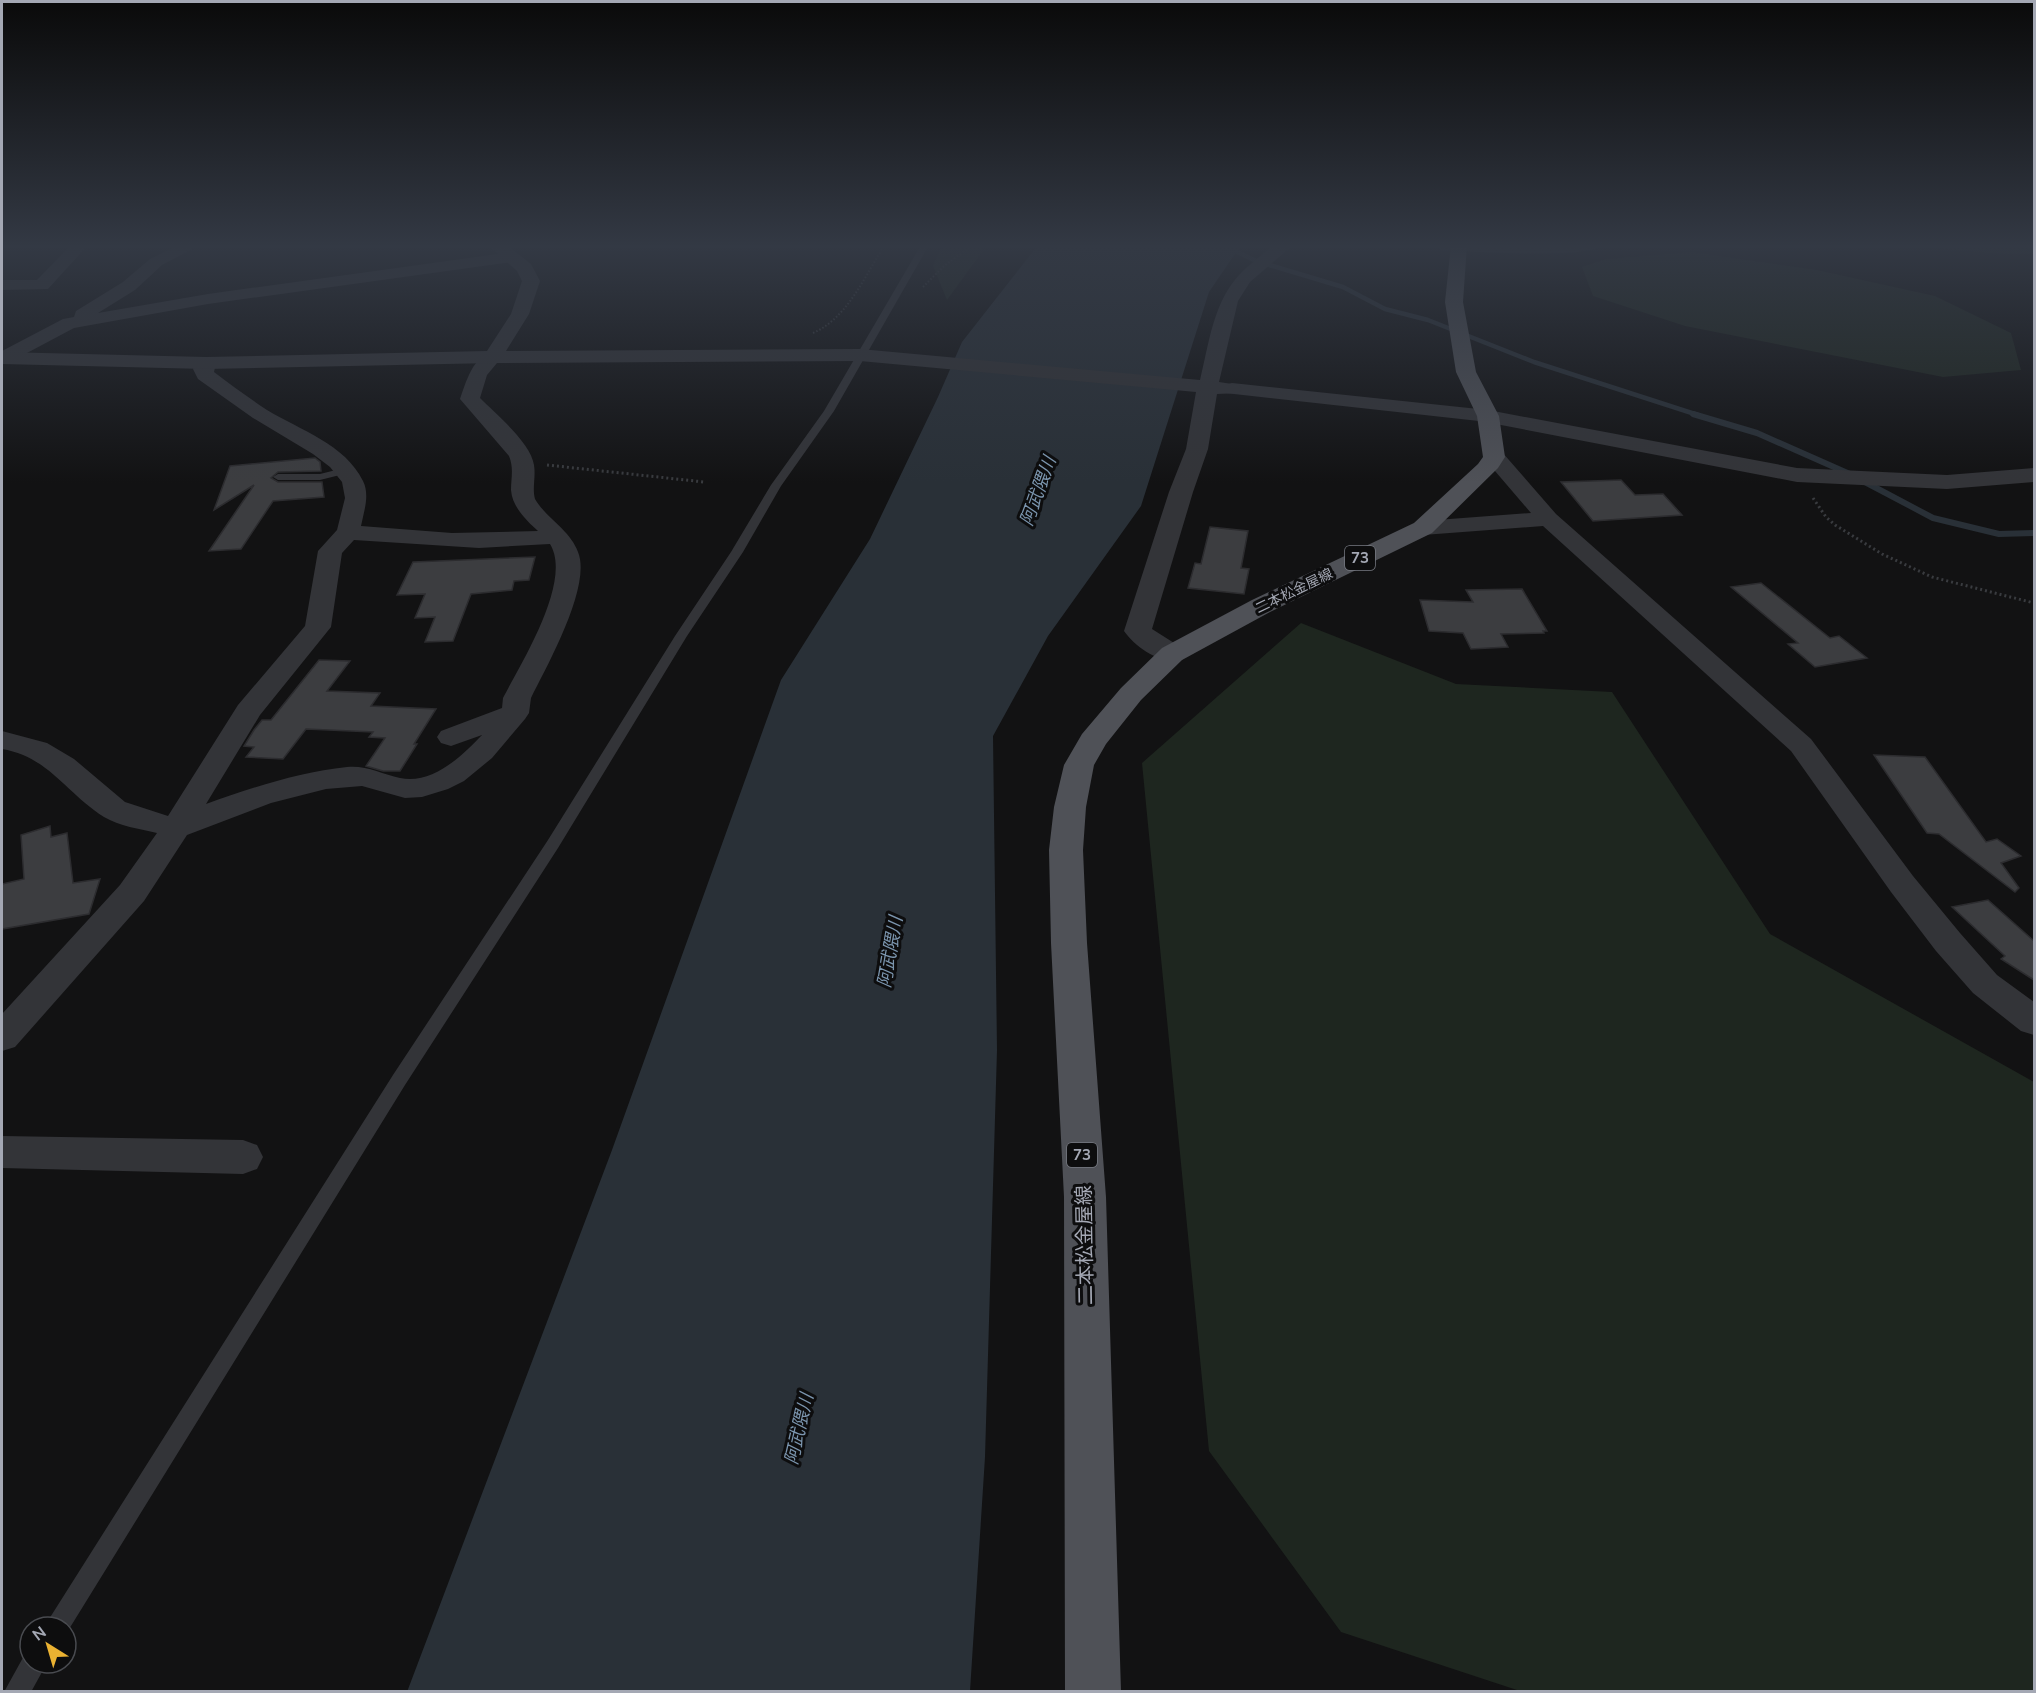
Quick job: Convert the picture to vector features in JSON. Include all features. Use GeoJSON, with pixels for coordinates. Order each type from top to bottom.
{"type":"FeatureCollection","features":[{"type":"Feature","properties":{"kind":"main road"},"geometry":{"type":"LineString","coordinates":[[1458,324],[1466,372],[1488,416],[1494,457]]}},
{"type":"Feature","properties":{"kind":"main road","name":"二本松金屋線"},"geometry":{"type":"LineString","coordinates":[[1093,1692],[1085,1197],[1069,943],[1066,850],[1070,807],[1079,765],[1093,741],[1131,694],[1172,654],[1261,606],[1423,528],[1487,468],[1494,457]]}},
{"type":"Feature","properties":{"kind":"street"},"geometry":{"type":"LineString","coordinates":[[2,358],[67,324]]}},
{"type":"Feature","properties":{"kind":"street"},"geometry":{"type":"LineString","coordinates":[[2,740],[20,741],[39,749],[59,762],[116,811],[177,828],[206,814],[295,787],[335,778],[353,775],[404,788],[419,787],[440,781],[464,767],[488,746],[514,713],[517,698],[556,616],[565,591],[568,555],[557,536],[540,520],[523,498],[523,462],[470,399],[478,374],[493,357],[514,324]]}},
{"type":"Feature","properties":{"kind":"street"},"geometry":{"type":"LineString","coordinates":[[1172,654],[1152,643],[1138,631],[1197,449],[1206,395],[1223,324]]}},
{"type":"Feature","properties":{"kind":"street"},"geometry":{"type":"LineString","coordinates":[[2,358],[206,363],[493,357],[860,355],[1232,389],[1488,416],[1797,475],[1947,482],[2034,475]]}},
{"type":"Feature","properties":{"kind":"street"},"geometry":{"type":"LineString","coordinates":[[2,1037],[132,893],[177,828],[248,711],[318,627],[330,551],[348,532],[356,498],[353,482],[338,462],[321,449],[260,414],[205,375],[203,369],[206,363]]}},
{"type":"Feature","properties":{"kind":"street"},"geometry":{"type":"LineString","coordinates":[[1494,457],[1548,519],[1801,745],[1902,884],[1948,942],[1985,984],[2034,1021]]}},
{"type":"Feature","properties":{"kind":"street"},"geometry":{"type":"LineString","coordinates":[[1423,528],[1548,519]]}},
{"type":"Feature","properties":{"kind":"street"},"geometry":{"type":"LineString","coordinates":[[348,532],[530,540],[557,536]]}},
{"type":"Feature","properties":{"kind":"street"},"geometry":{"type":"LineString","coordinates":[[450,737],[514,713]]}},
{"type":"Feature","properties":{"kind":"street"},"geometry":{"type":"LineString","coordinates":[[2,1152],[243,1156]]}},
{"type":"Feature","properties":{"kind":"lane"},"geometry":{"type":"LineString","coordinates":[[64,1615],[399,1080],[553,844],[681,636],[737,552],[776,485],[829,411],[880,324]]}},
{"type":"Feature","properties":{"kind":"lane"},"geometry":{"type":"LineString","coordinates":[[279,477],[320,477],[344,471]]}},
{"type":"Feature","properties":{"kind":"lane"},"geometry":{"type":"LineString","coordinates":[[16,1692],[27,1675]]}},
{"type":"Feature","properties":{"kind":"path"},"geometry":{"type":"LineString","coordinates":[[810,334],[821,331],[828,324]]}},
{"type":"Feature","properties":{"kind":"path"},"geometry":{"type":"LineString","coordinates":[[523,462],[704,482]]}},
{"type":"Feature","properties":{"kind":"path"},"geometry":{"type":"LineString","coordinates":[[1797,475],[1826,516],[1845,531],[1921,573],[1944,581],[2012,595],[2034,603]]}},
{"type":"Feature","properties":{"kind":"shaded area"},"geometry":{"type":"Polygon","coordinates":[[[1679,324],[1993,324],[2011,333],[2021,370],[1943,377],[1679,324]]]}},
{"type":"Feature","properties":{"kind":"shaded area"},"geometry":{"type":"Polygon","coordinates":[[[1301,623],[1456,684],[1612,692],[1770,934],[2034,1082],[2034,1691],[1520,1691],[1341,1632],[1209,1451],[1142,763],[1301,623]]]}},
{"type":"Feature","properties":{"kind":"water","name":"阿武隈川"},"geometry":{"type":"Polygon","coordinates":[[[976,324],[1199,324],[1141,506],[1048,636],[993,736],[997,1050],[985,1457],[970,1691],[407,1692],[612,1150],[781,680],[870,539],[962,342],[976,324]]]}},
{"type":"Feature","properties":{"kind":"building"},"geometry":{"type":"Polygon","coordinates":[[[315,458],[320,462],[321,471],[278,472],[271,478],[278,482],[322,482],[324,497],[273,501],[241,549],[209,551],[254,485],[214,510],[230,466],[315,458]]]}},
{"type":"Feature","properties":{"kind":"building"},"geometry":{"type":"Polygon","coordinates":[[[1621,480],[1635,495],[1663,494],[1682,515],[1593,521],[1561,482],[1621,480]]]}},
{"type":"Feature","properties":{"kind":"building"},"geometry":{"type":"Polygon","coordinates":[[[1210,527],[1248,531],[1241,568],[1249,569],[1244,594],[1188,588],[1195,563],[1201,564],[1210,527]]]}},
{"type":"Feature","properties":{"kind":"building"},"geometry":{"type":"Polygon","coordinates":[[[535,557],[529,580],[514,581],[512,590],[471,594],[453,641],[425,642],[435,617],[415,618],[425,594],[397,595],[413,562],[535,557]]]}},
{"type":"Feature","properties":{"kind":"building"},"geometry":{"type":"Polygon","coordinates":[[[1761,583],[1830,638],[1839,636],[1867,658],[1815,667],[1788,644],[1798,643],[1731,587],[1761,583]]]}},
{"type":"Feature","properties":{"kind":"building"},"geometry":{"type":"Polygon","coordinates":[[[1522,589],[1547,631],[1543,631],[1544,633],[1501,634],[1508,647],[1471,649],[1463,633],[1429,631],[1420,600],[1473,602],[1466,590],[1522,589]]]}},
{"type":"Feature","properties":{"kind":"building"},"geometry":{"type":"Polygon","coordinates":[[[319,660],[350,661],[327,691],[380,693],[371,706],[436,709],[400,771],[383,771],[366,766],[385,738],[369,737],[373,732],[306,729],[283,759],[246,757],[254,747],[244,746],[254,730],[262,720],[271,720],[319,660]]]}},
{"type":"Feature","properties":{"kind":"building"},"geometry":{"type":"Polygon","coordinates":[[[1874,755],[1925,757],[1986,842],[1997,839],[2021,856],[2001,863],[2019,888],[2015,892],[1939,834],[1927,833],[1874,755]]]}},
{"type":"Feature","properties":{"kind":"building"},"geometry":{"type":"Polygon","coordinates":[[[50,826],[51,837],[67,833],[73,883],[100,879],[89,914],[2,929],[2,884],[24,879],[21,835],[50,826]]]}},
{"type":"Feature","properties":{"kind":"building"},"geometry":{"type":"Polygon","coordinates":[[[1988,900],[2034,941],[2034,980],[2001,959],[2005,956],[1952,907],[1988,900]]]}},
{"type":"Feature","properties":{"kind":"waterway"},"geometry":{"type":"LineString","coordinates":[[1438,324],[1534,362],[1698,415]]}},
{"type":"Feature","properties":{"kind":"waterway"},"geometry":{"type":"LineString","coordinates":[[1693,414],[1757,433],[1852,475]]}},
{"type":"Feature","properties":{"kind":"waterway"},"geometry":{"type":"LineString","coordinates":[[1863,481],[1933,518],[1999,534],[2034,533]]}}]}
